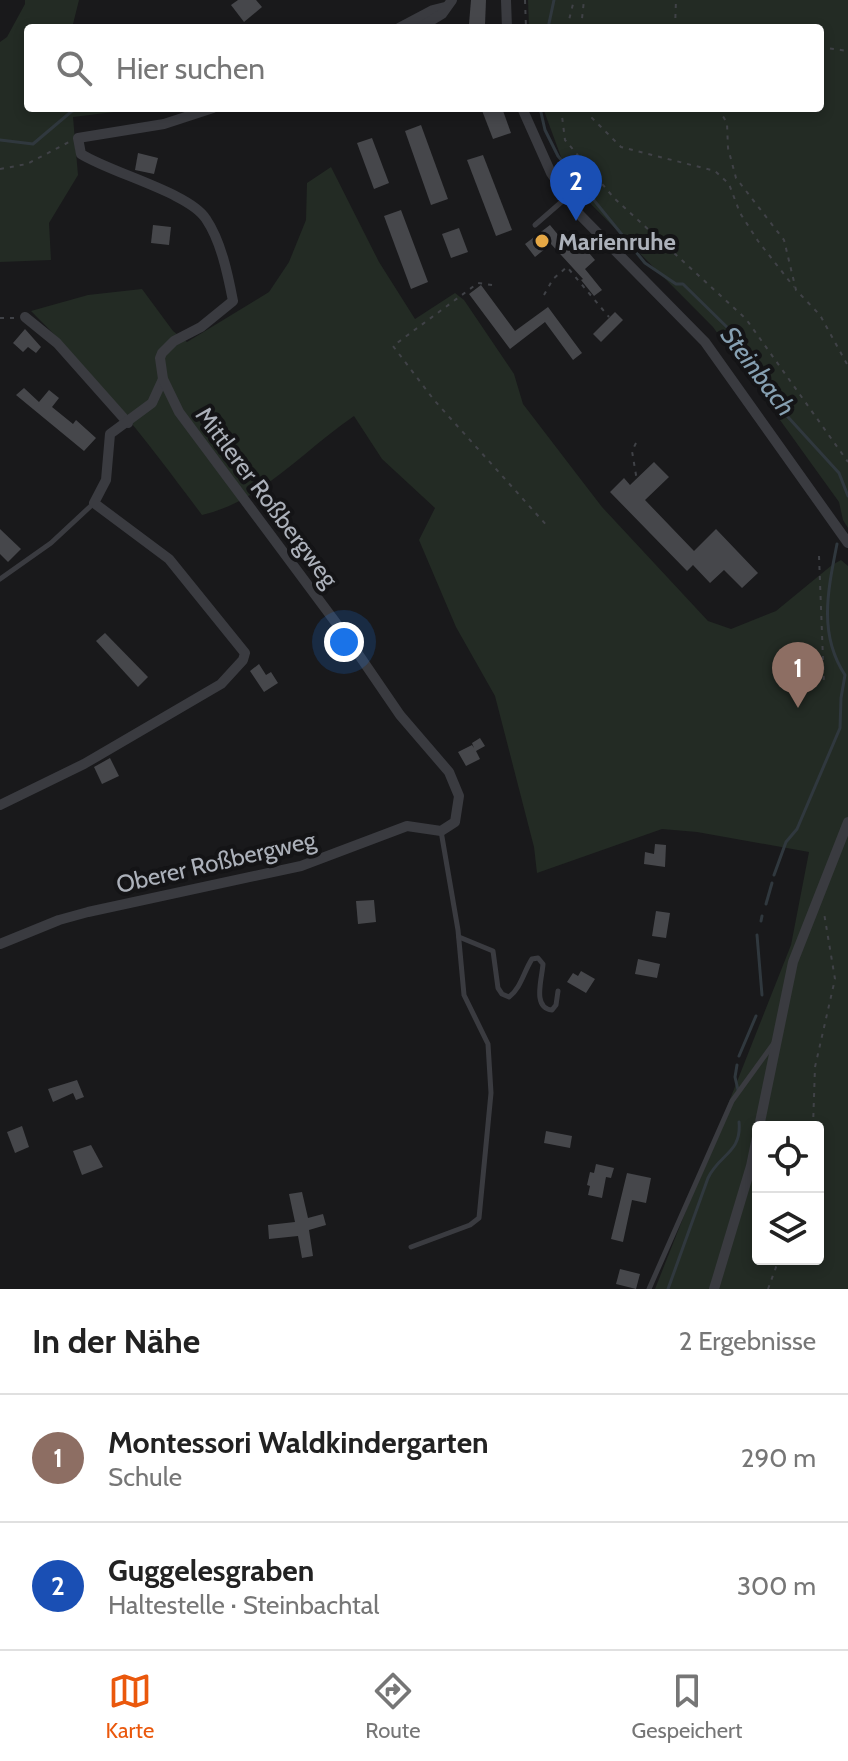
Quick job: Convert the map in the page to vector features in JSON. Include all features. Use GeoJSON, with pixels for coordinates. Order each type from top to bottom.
{"type":"FeatureCollection","features":[{"type":"Feature","properties":{"kind":"street"},"geometry":{"type":"LineString","coordinates":[[506,0],[507,24]]}},
{"type":"Feature","properties":{"kind":"street"},"geometry":{"type":"LineString","coordinates":[[407,24],[448,3]]}},
{"type":"Feature","properties":{"kind":"street"},"geometry":{"type":"LineString","coordinates":[[426,24],[442,14],[448,3]]}},
{"type":"Feature","properties":{"kind":"street"},"geometry":{"type":"LineString","coordinates":[[78,138],[164,124],[201,112]]}},
{"type":"Feature","properties":{"kind":"street"},"geometry":{"type":"LineString","coordinates":[[524,112],[551,173],[578,213],[705,342],[848,543]]}},
{"type":"Feature","properties":{"kind":"street","name":"Mittlerer Roßbergweg"},"geometry":{"type":"LineString","coordinates":[[78,138],[81,154],[98,165],[181,199],[205,216],[233,301],[201,327],[174,341],[163,352],[160,358],[163,379],[179,412],[339,626],[400,715],[449,772],[459,796],[455,822],[441,831]]}},
{"type":"Feature","properties":{"kind":"street"},"geometry":{"type":"LineString","coordinates":[[25,317],[57,343],[128,423]]}},
{"type":"Feature","properties":{"kind":"street"},"geometry":{"type":"LineString","coordinates":[[0,805],[84,764],[221,684],[243,660],[245,653],[169,559],[94,503],[106,480],[110,434],[152,403],[163,379]]}},
{"type":"Feature","properties":{"kind":"street"},"geometry":{"type":"LineString","coordinates":[[760,1121],[793,962],[848,822]]}},
{"type":"Feature","properties":{"kind":"street","name":"Oberer Roßbergweg"},"geometry":{"type":"LineString","coordinates":[[0,944],[73,916],[301,866],[407,826],[441,831]]}},
{"type":"Feature","properties":{"kind":"street"},"geometry":{"type":"LineString","coordinates":[[714,1289],[752,1152]]}},
{"type":"Feature","properties":{"kind":"lane"},"geometry":{"type":"LineString","coordinates":[[535,225],[567,198]]}},
{"type":"Feature","properties":{"kind":"lane"},"geometry":{"type":"LineString","coordinates":[[0,579],[51,543],[94,503]]}},
{"type":"Feature","properties":{"kind":"lane"},"geometry":{"type":"LineString","coordinates":[[411,1247],[470,1225],[479,1218],[490,1107],[488,1044],[464,995],[459,937],[441,831]]}},
{"type":"Feature","properties":{"kind":"lane"},"geometry":{"type":"LineString","coordinates":[[459,937],[493,951],[498,988],[502,994],[509,997],[514,993],[532,959],[538,958],[543,964],[541,1006],[552,1010],[558,991]]}},
{"type":"Feature","properties":{"kind":"lane"},"geometry":{"type":"LineString","coordinates":[[649,1289],[732,1101],[779,1035]]}},
{"type":"Feature","properties":{"kind":"path"},"geometry":{"type":"LineString","coordinates":[[525,0],[526,24]]}},
{"type":"Feature","properties":{"kind":"path"},"geometry":{"type":"LineString","coordinates":[[568,24],[574,0]]}},
{"type":"Feature","properties":{"kind":"path"},"geometry":{"type":"LineString","coordinates":[[581,24],[584,0]]}},
{"type":"Feature","properties":{"kind":"path"},"geometry":{"type":"LineString","coordinates":[[675,24],[676,0]]}},
{"type":"Feature","properties":{"kind":"path"},"geometry":{"type":"LineString","coordinates":[[824,48],[848,51]]}},
{"type":"Feature","properties":{"kind":"path"},"geometry":{"type":"LineString","coordinates":[[562,112],[565,140],[614,198],[746,319],[848,462]]}},
{"type":"Feature","properties":{"kind":"path"},"geometry":{"type":"LineString","coordinates":[[590,112],[590,116],[621,147],[715,171],[729,184],[740,213],[758,241],[820,315],[848,366]]}},
{"type":"Feature","properties":{"kind":"path"},"geometry":{"type":"LineString","coordinates":[[720,112],[727,123],[728,148],[736,178],[784,240],[796,290]]}},
{"type":"Feature","properties":{"kind":"path"},"geometry":{"type":"LineString","coordinates":[[0,169],[27,164],[78,138]]}},
{"type":"Feature","properties":{"kind":"path"},"geometry":{"type":"LineString","coordinates":[[544,295],[553,279],[567,267],[609,317]]}},
{"type":"Feature","properties":{"kind":"path"},"geometry":{"type":"LineString","coordinates":[[492,285],[478,283],[393,346],[434,400],[549,528]]}},
{"type":"Feature","properties":{"kind":"path"},"geometry":{"type":"LineString","coordinates":[[0,318],[25,317]]}},
{"type":"Feature","properties":{"kind":"path"},"geometry":{"type":"LineString","coordinates":[[636,443],[632,451],[637,481]]}},
{"type":"Feature","properties":{"kind":"path"},"geometry":{"type":"LineString","coordinates":[[819,556],[824,685]]}},
{"type":"Feature","properties":{"kind":"path"},"geometry":{"type":"LineString","coordinates":[[813,1121],[815,1067],[835,979],[821,893]]}},
{"type":"Feature","properties":{"kind":"path"},"geometry":{"type":"LineString","coordinates":[[768,1289],[777,1265]]}},
{"type":"Feature","properties":{"kind":"shaded area"},"geometry":{"type":"Polygon","coordinates":[[[25,0],[79,0],[73,24],[24,24],[24,112],[114,112],[73,117],[78,175],[49,223],[51,260],[0,262],[0,42],[7,37],[25,0]]]}},
{"type":"Feature","properties":{"kind":"shaded area"},"geometry":{"type":"Polygon","coordinates":[[[528,0],[848,0],[848,528],[839,502],[713,327],[571,184],[544,112],[824,112],[824,24],[529,24],[528,0]]]}},
{"type":"Feature","properties":{"kind":"shaded area"},"geometry":{"type":"Polygon","coordinates":[[[331,167],[379,262],[415,319],[455,293],[464,300],[514,374],[523,404],[602,507],[708,621],[731,629],[776,611],[841,560],[848,566],[848,1289],[655,1289],[791,945],[809,852],[697,832],[662,829],[537,873],[534,847],[495,696],[456,627],[419,540],[435,508],[382,459],[354,416],[264,486],[224,508],[202,515],[121,410],[31,311],[88,295],[142,289],[173,331],[187,342],[269,292],[289,262],[306,220],[307,183],[331,167]]]}},
{"type":"Feature","properties":{"kind":"building"},"geometry":{"type":"Polygon","coordinates":[[[238,0],[256,0],[262,7],[244,22],[231,5],[238,0]]]}},
{"type":"Feature","properties":{"kind":"building"},"geometry":{"type":"Polygon","coordinates":[[[471,0],[486,0],[485,24],[469,24],[471,0]]]}},
{"type":"Feature","properties":{"kind":"building"},"geometry":{"type":"Polygon","coordinates":[[[483,112],[503,112],[511,133],[493,139],[483,112]]]}},
{"type":"Feature","properties":{"kind":"building"},"geometry":{"type":"Polygon","coordinates":[[[421,125],[448,199],[431,205],[405,131],[421,125]]]}},
{"type":"Feature","properties":{"kind":"building"},"geometry":{"type":"Polygon","coordinates":[[[372,138],[389,183],[374,189],[357,143],[372,138]]]}},
{"type":"Feature","properties":{"kind":"building"},"geometry":{"type":"Polygon","coordinates":[[[138,153],[158,158],[154,174],[135,170],[138,153]]]}},
{"type":"Feature","properties":{"kind":"building"},"geometry":{"type":"Polygon","coordinates":[[[483,155],[512,230],[496,236],[467,160],[483,155]]]}},
{"type":"Feature","properties":{"kind":"building"},"geometry":{"type":"Polygon","coordinates":[[[401,210],[428,282],[411,289],[384,216],[401,210]]]}},
{"type":"Feature","properties":{"kind":"building"},"geometry":{"type":"Polygon","coordinates":[[[153,225],[171,227],[169,245],[151,243],[153,225]]]}},
{"type":"Feature","properties":{"kind":"building"},"geometry":{"type":"Polygon","coordinates":[[[550,225],[564,242],[573,234],[595,260],[585,269],[602,290],[594,296],[551,244],[535,257],[525,244],[550,225]]]}},
{"type":"Feature","properties":{"kind":"building"},"geometry":{"type":"Polygon","coordinates":[[[459,228],[468,252],[451,258],[442,234],[459,228]]]}},
{"type":"Feature","properties":{"kind":"building"},"geometry":{"type":"Polygon","coordinates":[[[481,285],[515,331],[548,307],[582,353],[573,360],[545,322],[510,349],[469,294],[481,285]]]}},
{"type":"Feature","properties":{"kind":"building"},"geometry":{"type":"Polygon","coordinates":[[[615,312],[623,320],[601,342],[593,334],[615,312]]]}},
{"type":"Feature","properties":{"kind":"building"},"geometry":{"type":"Polygon","coordinates":[[[25,329],[41,347],[36,353],[28,347],[23,352],[13,343],[25,329]]]}},
{"type":"Feature","properties":{"kind":"building"},"geometry":{"type":"Polygon","coordinates":[[[24,388],[39,402],[49,390],[59,398],[52,407],[73,424],[76,420],[96,438],[84,451],[16,395],[24,388]]]}},
{"type":"Feature","properties":{"kind":"building"},"geometry":{"type":"Polygon","coordinates":[[[654,462],[669,477],[645,500],[694,551],[716,529],[758,573],[742,588],[724,570],[710,583],[693,565],[687,571],[610,492],[624,478],[630,485],[654,462]]]}},
{"type":"Feature","properties":{"kind":"building"},"geometry":{"type":"Polygon","coordinates":[[[0,529],[21,549],[8,562],[0,554],[0,529]]]}},
{"type":"Feature","properties":{"kind":"building"},"geometry":{"type":"Polygon","coordinates":[[[105,633],[148,677],[138,687],[96,641],[105,633]]]}},
{"type":"Feature","properties":{"kind":"building"},"geometry":{"type":"Polygon","coordinates":[[[259,664],[266,675],[271,672],[278,683],[264,692],[250,671],[259,664]]]}},
{"type":"Feature","properties":{"kind":"building"},"geometry":{"type":"Polygon","coordinates":[[[480,738],[485,746],[476,751],[480,759],[466,766],[458,752],[472,745],[474,748],[472,743],[480,738]]]}},
{"type":"Feature","properties":{"kind":"building"},"geometry":{"type":"Polygon","coordinates":[[[110,758],[119,776],[102,784],[94,767],[110,758]]]}},
{"type":"Feature","properties":{"kind":"building"},"geometry":{"type":"Polygon","coordinates":[[[655,844],[666,845],[665,867],[644,864],[645,852],[654,854],[655,844]]]}},
{"type":"Feature","properties":{"kind":"building"},"geometry":{"type":"Polygon","coordinates":[[[374,900],[376,922],[358,924],[356,901],[374,900]]]}},
{"type":"Feature","properties":{"kind":"building"},"geometry":{"type":"Polygon","coordinates":[[[656,911],[670,913],[666,938],[652,936],[656,911]]]}},
{"type":"Feature","properties":{"kind":"building"},"geometry":{"type":"Polygon","coordinates":[[[638,959],[660,964],[657,978],[635,974],[638,959]]]}},
{"type":"Feature","properties":{"kind":"building"},"geometry":{"type":"Polygon","coordinates":[[[581,971],[595,979],[586,993],[567,982],[573,973],[578,976],[581,971]]]}},
{"type":"Feature","properties":{"kind":"building"},"geometry":{"type":"Polygon","coordinates":[[[77,1080],[84,1097],[76,1100],[73,1093],[53,1102],[48,1089],[77,1080]]]}},
{"type":"Feature","properties":{"kind":"building"},"geometry":{"type":"Polygon","coordinates":[[[22,1126],[29,1147],[15,1153],[7,1132],[22,1126]]]}},
{"type":"Feature","properties":{"kind":"building"},"geometry":{"type":"Polygon","coordinates":[[[546,1131],[572,1136],[570,1148],[544,1143],[546,1131]]]}},
{"type":"Feature","properties":{"kind":"building"},"geometry":{"type":"Polygon","coordinates":[[[91,1145],[103,1167],[82,1175],[73,1151],[91,1145]]]}},
{"type":"Feature","properties":{"kind":"building"},"geometry":{"type":"Polygon","coordinates":[[[596,1164],[614,1168],[611,1178],[606,1177],[602,1198],[588,1195],[590,1172],[594,1173],[596,1164]]]}},
{"type":"Feature","properties":{"kind":"building"},"geometry":{"type":"Polygon","coordinates":[[[627,1173],[651,1178],[646,1203],[632,1200],[623,1242],[611,1239],[627,1173]]]}},
{"type":"Feature","properties":{"kind":"building"},"geometry":{"type":"Polygon","coordinates":[[[302,1192],[308,1218],[323,1214],[326,1225],[309,1230],[313,1256],[302,1258],[298,1236],[269,1239],[268,1225],[295,1222],[289,1194],[302,1192]]]}},
{"type":"Feature","properties":{"kind":"building"},"geometry":{"type":"Polygon","coordinates":[[[620,1269],[640,1274],[636,1289],[616,1284],[620,1269]]]}},
{"type":"Feature","properties":{"kind":"waterway","name":"Steinbach"},"geometry":{"type":"LineString","coordinates":[[549,24],[554,0]]}},
{"type":"Feature","properties":{"kind":"waterway"},"geometry":{"type":"LineString","coordinates":[[0,140],[33,144],[71,112]]}},
{"type":"Feature","properties":{"kind":"waterway","name":"Steinbach"},"geometry":{"type":"LineString","coordinates":[[541,112],[545,130],[558,156],[645,263],[676,284],[683,284],[733,333],[754,373],[777,405],[839,473],[848,496]]}},
{"type":"Feature","properties":{"kind":"waterway","name":"Steinbach"},"geometry":{"type":"LineString","coordinates":[[774,875],[786,842],[797,829],[840,728],[845,675],[831,644],[828,628],[828,595],[837,544]]}},
{"type":"Feature","properties":{"kind":"waterway","name":"Steinbach"},"geometry":{"type":"LineString","coordinates":[[766,904],[772,883]]}},
{"type":"Feature","properties":{"kind":"waterway","name":"Steinbach"},"geometry":{"type":"LineString","coordinates":[[761,921],[762,916]]}},
{"type":"Feature","properties":{"kind":"waterway","name":"Steinbach"},"geometry":{"type":"LineString","coordinates":[[757,935],[762,995]]}},
{"type":"Feature","properties":{"kind":"waterway","name":"Steinbach"},"geometry":{"type":"LineString","coordinates":[[739,1056],[756,1016]]}},
{"type":"Feature","properties":{"kind":"waterway","name":"Steinbach"},"geometry":{"type":"LineString","coordinates":[[737,1065],[735,1077],[738,1090]]}},
{"type":"Feature","properties":{"kind":"waterway","name":"Steinbach"},"geometry":{"type":"LineString","coordinates":[[668,1289],[708,1178],[737,1140],[739,1122]]}},
{"type":"Feature","properties":{"kind":"place","name":"Guggelesgraben"},"geometry":{"type":"Point","coordinates":[576,221]}},
{"type":"Feature","properties":{"kind":"place","name":"Marienruhe"},"geometry":{"type":"Point","coordinates":[542,241]}},
{"type":"Feature","properties":{"kind":"place","name":"Montessori Waldkindergarten"},"geometry":{"type":"Point","coordinates":[798,708]}}]}
